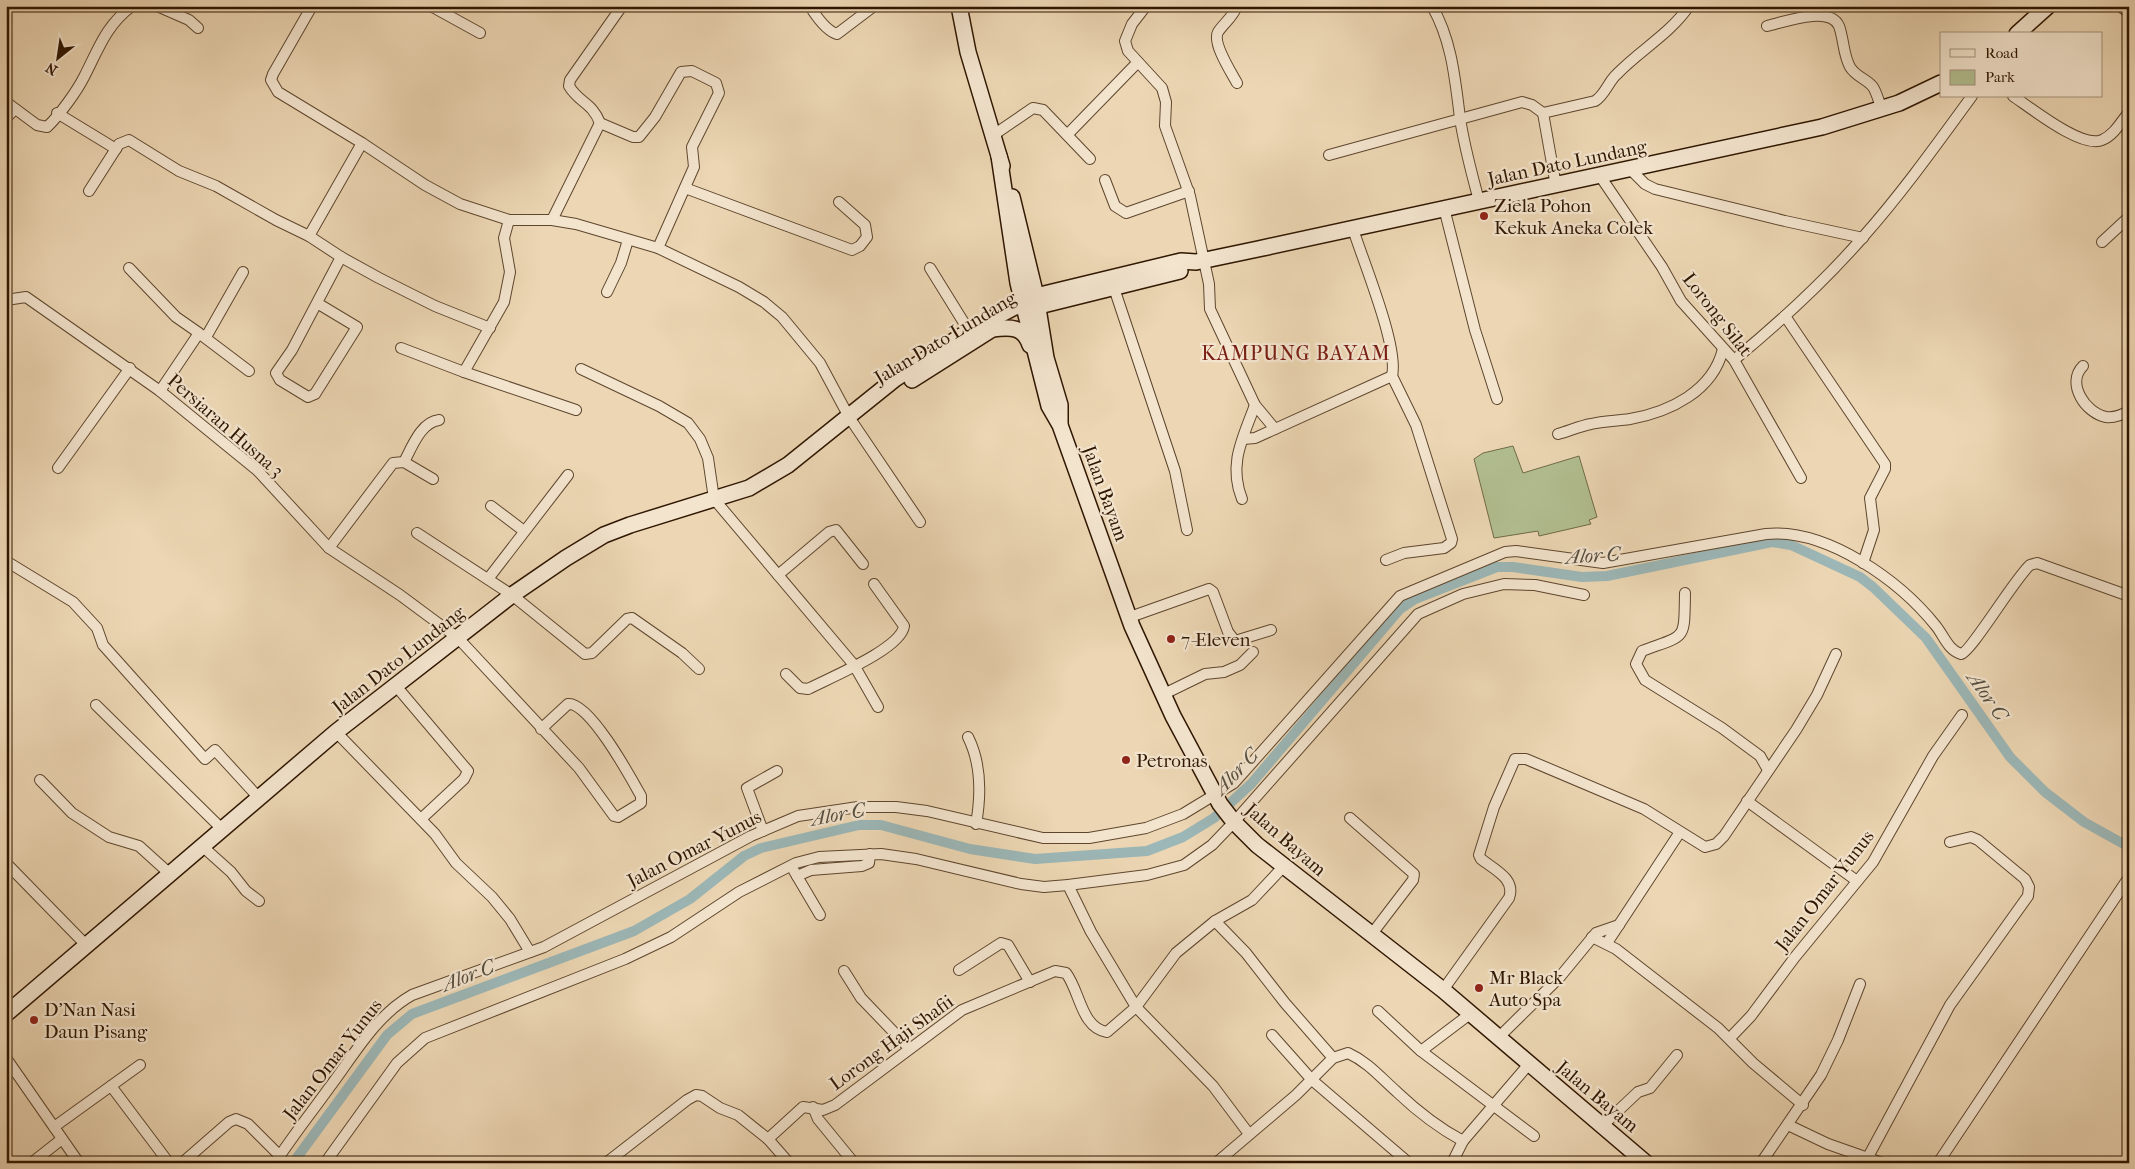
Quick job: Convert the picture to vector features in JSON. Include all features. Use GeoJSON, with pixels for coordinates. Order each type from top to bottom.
{"type":"FeatureCollection","features":[{"type":"Feature","properties":{"kind":"main road"},"geometry":{"type":"LineString","coordinates":[[959,6],[968,52],[992,136],[1010,189],[1026,250],[1031,304]]}},
{"type":"Feature","properties":{"kind":"main road"},"geometry":{"type":"LineString","coordinates":[[2019,32],[2048,6]]}},
{"type":"Feature","properties":{"kind":"main road","name":"Jalan Dato Lundang"},"geometry":{"type":"LineString","coordinates":[[854,413],[900,388],[989,326],[1031,304],[1181,261],[1200,261],[1444,208],[1556,186],[1822,127],[1882,109],[1940,83]]}},
{"type":"Feature","properties":{"kind":"main road"},"geometry":{"type":"LineString","coordinates":[[989,326],[1016,292],[1018,284],[999,156]]}},
{"type":"Feature","properties":{"kind":"main road"},"geometry":{"type":"LineString","coordinates":[[1026,250],[1038,274],[1045,282],[1075,291],[1052,313],[1047,323],[1041,359]]}},
{"type":"Feature","properties":{"kind":"main road","name":"Jalan Dato Lundang"},"geometry":{"type":"LineString","coordinates":[[1075,291],[1114,288],[1186,270],[1200,261]]}},
{"type":"Feature","properties":{"kind":"main road"},"geometry":{"type":"LineString","coordinates":[[1018,284],[1031,304]]}},
{"type":"Feature","properties":{"kind":"main road","name":"Jalan Bayam"},"geometry":{"type":"LineString","coordinates":[[1031,304],[1041,359],[1060,405],[1060,425],[1130,617],[1188,746],[1217,799],[1232,820],[1257,845],[1443,990],[1646,1163]]}},
{"type":"Feature","properties":{"kind":"main road"},"geometry":{"type":"LineString","coordinates":[[989,326],[1009,327],[1020,330],[1027,336],[1041,359]]}},
{"type":"Feature","properties":{"kind":"main road","name":"Jalan Dato Lundang"},"geometry":{"type":"LineString","coordinates":[[6,1014],[336,732],[512,595],[566,558],[604,536],[630,525],[714,499],[764,480],[788,465],[895,379],[969,331],[989,326]]}},
{"type":"Feature","properties":{"kind":"street"},"geometry":{"type":"LineString","coordinates":[[6,118],[11,105],[37,125],[45,128],[81,82],[98,46],[112,24],[132,6]]}},
{"type":"Feature","properties":{"kind":"street"},"geometry":{"type":"LineString","coordinates":[[157,6],[189,20],[198,28]]}},
{"type":"Feature","properties":{"kind":"street"},"geometry":{"type":"LineString","coordinates":[[312,6],[272,80],[278,92],[362,143],[425,185],[460,204],[509,220],[552,220],[576,224],[658,248],[739,287],[782,317],[820,363],[854,413],[920,522]]}},
{"type":"Feature","properties":{"kind":"street"},"geometry":{"type":"LineString","coordinates":[[431,6],[480,32]]}},
{"type":"Feature","properties":{"kind":"street"},"geometry":{"type":"LineString","coordinates":[[622,6],[570,80],[569,86],[573,92],[595,111],[600,123],[632,137],[639,137],[655,117],[680,72],[692,71],[716,83],[719,93],[692,147],[694,167],[658,248]]}},
{"type":"Feature","properties":{"kind":"street"},"geometry":{"type":"LineString","coordinates":[[814,6],[813,11],[821,21],[831,32],[837,34],[873,7]]}},
{"type":"Feature","properties":{"kind":"street"},"geometry":{"type":"LineString","coordinates":[[1146,6],[1132,24],[1125,41],[1128,51],[1162,88],[1166,102],[1165,126],[1189,191],[1200,261],[1209,284],[1210,309],[1255,405],[1275,429]]}},
{"type":"Feature","properties":{"kind":"street"},"geometry":{"type":"LineString","coordinates":[[1236,6],[1234,14],[1217,34],[1216,44],[1236,83]]}},
{"type":"Feature","properties":{"kind":"street"},"geometry":{"type":"LineString","coordinates":[[1432,6],[1444,31],[1457,82],[1460,119],[1479,201]]}},
{"type":"Feature","properties":{"kind":"street"},"geometry":{"type":"LineString","coordinates":[[1543,113],[1595,101],[1600,98],[1617,73],[1665,33],[1689,6]]}},
{"type":"Feature","properties":{"kind":"street"},"geometry":{"type":"LineString","coordinates":[[2119,6],[2129,12]]}},
{"type":"Feature","properties":{"kind":"street"},"geometry":{"type":"LineString","coordinates":[[1767,26],[1822,14],[1832,17],[1838,25],[1843,51],[1851,68],[1859,78],[1873,87],[1882,109]]}},
{"type":"Feature","properties":{"kind":"street"},"geometry":{"type":"LineString","coordinates":[[1068,134],[1138,62]]}},
{"type":"Feature","properties":{"kind":"street"},"geometry":{"type":"LineString","coordinates":[[1734,360],[1786,316],[1863,238],[1921,166],[1971,98]]}},
{"type":"Feature","properties":{"kind":"street"},"geometry":{"type":"LineString","coordinates":[[2016,98],[2073,135],[2089,140],[2101,141],[2112,134],[2129,112]]}},
{"type":"Feature","properties":{"kind":"street"},"geometry":{"type":"LineString","coordinates":[[1328,155],[1522,102],[1532,105],[1543,113],[1556,186]]}},
{"type":"Feature","properties":{"kind":"street"},"geometry":{"type":"LineString","coordinates":[[992,136],[1033,108],[1043,110],[1090,159]]}},
{"type":"Feature","properties":{"kind":"street"},"geometry":{"type":"LineString","coordinates":[[57,113],[116,149]]}},
{"type":"Feature","properties":{"kind":"street"},"geometry":{"type":"LineString","coordinates":[[552,220],[600,123]]}},
{"type":"Feature","properties":{"kind":"street"},"geometry":{"type":"LineString","coordinates":[[89,191],[122,141],[133,141],[179,172],[216,186],[276,220],[309,236],[341,257],[435,306],[490,328]]}},
{"type":"Feature","properties":{"kind":"street"},"geometry":{"type":"LineString","coordinates":[[309,236],[362,143]]}},
{"type":"Feature","properties":{"kind":"street"},"geometry":{"type":"LineString","coordinates":[[1630,169],[1645,184],[1655,189],[1863,238]]}},
{"type":"Feature","properties":{"kind":"street","name":"Lorong Silat"},"geometry":{"type":"LineString","coordinates":[[1600,176],[1662,267],[1681,301],[1734,360],[1801,478]]}},
{"type":"Feature","properties":{"kind":"street"},"geometry":{"type":"LineString","coordinates":[[1105,180],[1115,206],[1126,213],[1189,191]]}},
{"type":"Feature","properties":{"kind":"street"},"geometry":{"type":"LineString","coordinates":[[685,188],[852,250],[860,246],[868,237],[865,225],[839,202]]}},
{"type":"Feature","properties":{"kind":"street"},"geometry":{"type":"LineString","coordinates":[[1444,208],[1475,330],[1497,399]]}},
{"type":"Feature","properties":{"kind":"street"},"geometry":{"type":"LineString","coordinates":[[2102,242],[2129,217]]}},
{"type":"Feature","properties":{"kind":"street"},"geometry":{"type":"LineString","coordinates":[[464,372],[504,302],[510,272],[504,238],[509,220]]}},
{"type":"Feature","properties":{"kind":"street"},"geometry":{"type":"LineString","coordinates":[[1353,229],[1386,332],[1394,367],[1392,376],[1416,425],[1452,539],[1451,543],[1444,548],[1404,553],[1386,560]]}},
{"type":"Feature","properties":{"kind":"street"},"geometry":{"type":"LineString","coordinates":[[607,292],[621,262],[628,240]]}},
{"type":"Feature","properties":{"kind":"street"},"geometry":{"type":"LineString","coordinates":[[317,303],[357,327],[315,394],[308,397],[280,380],[276,373],[292,350],[341,257]]}},
{"type":"Feature","properties":{"kind":"street"},"geometry":{"type":"LineString","coordinates":[[128,268],[176,317],[203,335],[249,371]]}},
{"type":"Feature","properties":{"kind":"street"},"geometry":{"type":"LineString","coordinates":[[930,268],[969,331]]}},
{"type":"Feature","properties":{"kind":"street"},"geometry":{"type":"LineString","coordinates":[[160,391],[203,335],[243,272]]}},
{"type":"Feature","properties":{"kind":"street"},"geometry":{"type":"LineString","coordinates":[[1114,288],[1175,472],[1187,530]]}},
{"type":"Feature","properties":{"kind":"street","name":"Persiaran Husna 3"},"geometry":{"type":"LineString","coordinates":[[6,300],[26,297],[130,368],[160,391],[257,470],[329,548],[400,595],[458,638],[541,730],[579,768],[614,816],[618,817],[639,806],[641,796],[614,748],[599,728],[575,705],[568,704],[541,730]]}},
{"type":"Feature","properties":{"kind":"street"},"geometry":{"type":"LineString","coordinates":[[1786,316],[1885,464],[1883,473],[1870,498],[1874,530],[1863,563]]}},
{"type":"Feature","properties":{"kind":"street"},"geometry":{"type":"LineString","coordinates":[[401,348],[464,372],[576,410]]}},
{"type":"Feature","properties":{"kind":"street"},"geometry":{"type":"LineString","coordinates":[[1558,434],[1591,424],[1630,419],[1669,408],[1700,389],[1712,377],[1719,365],[1723,349]]}},
{"type":"Feature","properties":{"kind":"street"},"geometry":{"type":"LineString","coordinates":[[2083,366],[2076,375],[2076,384],[2085,405],[2106,417],[2118,416],[2129,411]]}},
{"type":"Feature","properties":{"kind":"street"},"geometry":{"type":"LineString","coordinates":[[58,468],[130,368]]}},
{"type":"Feature","properties":{"kind":"street"},"geometry":{"type":"LineString","coordinates":[[581,369],[660,406],[688,423],[700,439],[708,458],[714,499],[854,665],[878,707]]}},
{"type":"Feature","properties":{"kind":"street"},"geometry":{"type":"LineString","coordinates":[[1243,439],[1255,438],[1392,376]]}},
{"type":"Feature","properties":{"kind":"street"},"geometry":{"type":"LineString","coordinates":[[1242,499],[1236,484],[1235,474],[1239,448],[1255,405]]}},
{"type":"Feature","properties":{"kind":"street"},"geometry":{"type":"LineString","coordinates":[[404,462],[424,428],[432,421],[439,420]]}},
{"type":"Feature","properties":{"kind":"street"},"geometry":{"type":"LineString","coordinates":[[329,548],[393,463],[404,462],[433,479]]}},
{"type":"Feature","properties":{"kind":"street"},"geometry":{"type":"LineString","coordinates":[[488,579],[568,474]]}},
{"type":"Feature","properties":{"kind":"street"},"geometry":{"type":"LineString","coordinates":[[491,506],[524,531]]}},
{"type":"Feature","properties":{"kind":"street"},"geometry":{"type":"LineString","coordinates":[[778,575],[829,532],[836,530],[863,564]]}},
{"type":"Feature","properties":{"kind":"street","name":"Jalan Omar Yunus"},"geometry":{"type":"LineString","coordinates":[[278,1159],[362,1043],[384,1015],[396,1004],[412,994],[530,952],[763,831],[798,816],[858,807],[896,807],[919,810],[1043,838],[1089,838],[1146,828],[1217,799],[1234,783],[1400,596],[1496,554],[1516,551],[1603,563],[1711,542],[1780,532],[1823,544],[1863,563],[1891,582],[1936,626],[1952,650],[1961,654],[1969,648],[2000,603],[2030,565],[2036,563],[2129,596]]}},
{"type":"Feature","properties":{"kind":"street"},"geometry":{"type":"LineString","coordinates":[[417,533],[512,595],[584,654],[592,653],[627,619],[632,618],[682,653],[699,669]]}},
{"type":"Feature","properties":{"kind":"street"},"geometry":{"type":"LineString","coordinates":[[6,561],[73,602],[99,630],[103,645],[205,759],[215,750],[259,798]]}},
{"type":"Feature","properties":{"kind":"street"},"geometry":{"type":"LineString","coordinates":[[786,674],[795,684],[805,690],[882,652],[903,632],[904,626],[874,584]]}},
{"type":"Feature","properties":{"kind":"street"},"geometry":{"type":"LineString","coordinates":[[324,1163],[397,1063],[409,1050],[425,1038],[625,959],[671,936],[739,892],[791,865],[819,857],[870,854],[916,859],[1021,884],[1044,887],[1147,875],[1184,865],[1212,846],[1232,820],[1418,614],[1463,594],[1504,584],[1535,585],[1584,595]]}},
{"type":"Feature","properties":{"kind":"street"},"geometry":{"type":"LineString","coordinates":[[1130,617],[1209,589],[1214,592],[1228,632],[1235,640],[1271,630]]}},
{"type":"Feature","properties":{"kind":"street"},"geometry":{"type":"LineString","coordinates":[[1685,593],[1683,632],[1677,638],[1642,650],[1636,664],[1645,680],[1722,728],[1760,756],[1768,770]]}},
{"type":"Feature","properties":{"kind":"street"},"geometry":{"type":"LineString","coordinates":[[1164,694],[1205,674],[1224,672],[1240,665],[1253,652]]}},
{"type":"Feature","properties":{"kind":"street"},"geometry":{"type":"LineString","coordinates":[[1443,990],[1504,906],[1512,889],[1510,881],[1481,860],[1479,855],[1494,807],[1515,759],[1526,759],[1644,809],[1706,847],[1716,844],[1747,801],[1817,695],[1836,654]]}},
{"type":"Feature","properties":{"kind":"street"},"geometry":{"type":"LineString","coordinates":[[396,686],[468,771],[464,779],[421,819]]}},
{"type":"Feature","properties":{"kind":"street"},"geometry":{"type":"LineString","coordinates":[[96,704],[222,829]]}},
{"type":"Feature","properties":{"kind":"street","name":"Jalan Omar Yunus"},"geometry":{"type":"LineString","coordinates":[[1730,1038],[1751,1016],[1795,957],[1877,855],[1950,729],[1962,714]]}},
{"type":"Feature","properties":{"kind":"street"},"geometry":{"type":"LineString","coordinates":[[336,732],[435,834],[456,862],[492,897],[510,920],[530,952]]}},
{"type":"Feature","properties":{"kind":"street"},"geometry":{"type":"LineString","coordinates":[[968,737],[972,746],[980,790],[976,824]]}},
{"type":"Feature","properties":{"kind":"street"},"geometry":{"type":"LineString","coordinates":[[763,831],[747,788],[777,771]]}},
{"type":"Feature","properties":{"kind":"street"},"geometry":{"type":"LineString","coordinates":[[40,780],[72,813],[109,837],[139,846],[170,874]]}},
{"type":"Feature","properties":{"kind":"street"},"geometry":{"type":"LineString","coordinates":[[1747,801],[1857,881]]}},
{"type":"Feature","properties":{"kind":"street"},"geometry":{"type":"LineString","coordinates":[[1350,818],[1414,874],[1413,880],[1371,935]]}},
{"type":"Feature","properties":{"kind":"street"},"geometry":{"type":"LineString","coordinates":[[1607,943],[1680,832]]}},
{"type":"Feature","properties":{"kind":"street"},"geometry":{"type":"LineString","coordinates":[[1868,1157],[1950,1005],[2028,896],[2029,887],[2025,879],[1978,840],[1971,837],[1950,842]]}},
{"type":"Feature","properties":{"kind":"street"},"geometry":{"type":"LineString","coordinates":[[202,846],[231,872],[246,891],[259,901]]}},
{"type":"Feature","properties":{"kind":"street"},"geometry":{"type":"LineString","coordinates":[[797,876],[811,870],[862,866],[869,863],[870,854]]}},
{"type":"Feature","properties":{"kind":"street"},"geometry":{"type":"LineString","coordinates":[[6,863],[87,946]]}},
{"type":"Feature","properties":{"kind":"street"},"geometry":{"type":"LineString","coordinates":[[791,865],[820,915]]}},
{"type":"Feature","properties":{"kind":"street","name":"Lorong Haji Shafii"},"geometry":{"type":"LineString","coordinates":[[768,1139],[803,1107],[823,1110],[835,1105],[962,1010],[1055,970],[1066,974],[1089,1022],[1100,1031],[1107,1032],[1136,1007],[1176,953],[1216,921],[1252,900],[1284,866]]}},
{"type":"Feature","properties":{"kind":"street"},"geometry":{"type":"LineString","coordinates":[[1938,1163],[2129,877]]}},
{"type":"Feature","properties":{"kind":"street"},"geometry":{"type":"LineString","coordinates":[[1068,885],[1090,932],[1136,1007],[1213,1086],[1249,1134]]}},
{"type":"Feature","properties":{"kind":"street"},"geometry":{"type":"LineString","coordinates":[[1216,921],[1246,953],[1285,1003],[1333,1058]]}},
{"type":"Feature","properties":{"kind":"street"},"geometry":{"type":"LineString","coordinates":[[1498,1038],[1559,978],[1592,937],[1602,930],[1619,924]]}},
{"type":"Feature","properties":{"kind":"street"},"geometry":{"type":"LineString","coordinates":[[1592,937],[1607,943],[1642,968],[1730,1038],[1754,1063],[1803,1105]]}},
{"type":"Feature","properties":{"kind":"street"},"geometry":{"type":"LineString","coordinates":[[959,970],[1001,943],[1008,945],[1030,982]]}},
{"type":"Feature","properties":{"kind":"street"},"geometry":{"type":"LineString","coordinates":[[844,972],[861,998],[909,1048]]}},
{"type":"Feature","properties":{"kind":"street"},"geometry":{"type":"LineString","coordinates":[[1761,1163],[1803,1105],[1838,1040],[1860,984]]}},
{"type":"Feature","properties":{"kind":"street"},"geometry":{"type":"LineString","coordinates":[[1378,1011],[1421,1051],[1492,1107],[1534,1136]]}},
{"type":"Feature","properties":{"kind":"street"},"geometry":{"type":"LineString","coordinates":[[1421,1051],[1470,1014]]}},
{"type":"Feature","properties":{"kind":"street"},"geometry":{"type":"LineString","coordinates":[[1272,1035],[1312,1080],[1409,1163]]}},
{"type":"Feature","properties":{"kind":"street"},"geometry":{"type":"LineString","coordinates":[[1216,1163],[1312,1080],[1333,1058],[1348,1053],[1359,1057],[1435,1124],[1463,1142]]}},
{"type":"Feature","properties":{"kind":"street"},"geometry":{"type":"LineString","coordinates":[[1602,1126],[1638,1092],[1650,1088],[1677,1055]]}},
{"type":"Feature","properties":{"kind":"street"},"geometry":{"type":"LineString","coordinates":[[6,1058],[78,1163]]}},
{"type":"Feature","properties":{"kind":"street"},"geometry":{"type":"LineString","coordinates":[[1452,1163],[1463,1142],[1529,1064]]}},
{"type":"Feature","properties":{"kind":"street"},"geometry":{"type":"LineString","coordinates":[[54,1128],[140,1065]]}},
{"type":"Feature","properties":{"kind":"street"},"geometry":{"type":"LineString","coordinates":[[111,1086],[169,1163]]}},
{"type":"Feature","properties":{"kind":"street"},"geometry":{"type":"LineString","coordinates":[[606,1163],[696,1095],[702,1096],[720,1108],[738,1115],[768,1139],[789,1163]]}},
{"type":"Feature","properties":{"kind":"street"},"geometry":{"type":"LineString","coordinates":[[813,1107],[818,1120],[854,1163]]}},
{"type":"Feature","properties":{"kind":"street"},"geometry":{"type":"LineString","coordinates":[[182,1163],[229,1122],[236,1119],[248,1124],[278,1159]]}},
{"type":"Feature","properties":{"kind":"street"},"geometry":{"type":"LineString","coordinates":[[1788,1125],[1828,1144],[1882,1163]]}},
{"type":"Feature","properties":{"kind":"street"},"geometry":{"type":"LineString","coordinates":[[34,1161],[62,1139]]}},
{"type":"Feature","properties":{"kind":"green space"},"geometry":{"type":"Polygon","coordinates":[[[1513,446],[1523,473],[1579,456],[1597,517],[1589,520],[1591,524],[1539,536],[1538,531],[1494,538],[1474,459],[1483,453],[1513,446]]]}},
{"type":"Feature","properties":{"kind":"waterway","name":"Alor C"},"geometry":{"type":"LineString","coordinates":[[293,1163],[387,1035],[412,1014],[634,931],[690,899],[744,856],[761,848],[859,825],[881,825],[970,849],[1035,859],[1147,851],[1183,837],[1214,818],[1251,784],[1400,609],[1415,599],[1497,567],[1513,567],[1582,577],[1607,576],[1772,542],[1791,545],[1860,577],[1873,587],[1926,638],[2010,757],[2045,792],[2084,822],[2129,847]]}},
{"type":"Feature","properties":{"kind":"place","name":"Ziela Pohon Kekuk Aneka Colek"},"geometry":{"type":"Point","coordinates":[1484,216]}},
{"type":"Feature","properties":{"kind":"place","name":"7-Eleven"},"geometry":{"type":"Point","coordinates":[1171,639]}},
{"type":"Feature","properties":{"kind":"place","name":"Petronas"},"geometry":{"type":"Point","coordinates":[1126,760]}},
{"type":"Feature","properties":{"kind":"place","name":"Mr Black Auto Spa"},"geometry":{"type":"Point","coordinates":[1479,988]}},
{"type":"Feature","properties":{"kind":"place","name":"D’Nan Nasi Daun Pisang"},"geometry":{"type":"Point","coordinates":[34,1020]}},
{"type":"Feature","properties":{"kind":"district","name":"KAMPUNG BAYAM"},"geometry":{"type":"Point","coordinates":[1296,353]}}]}
